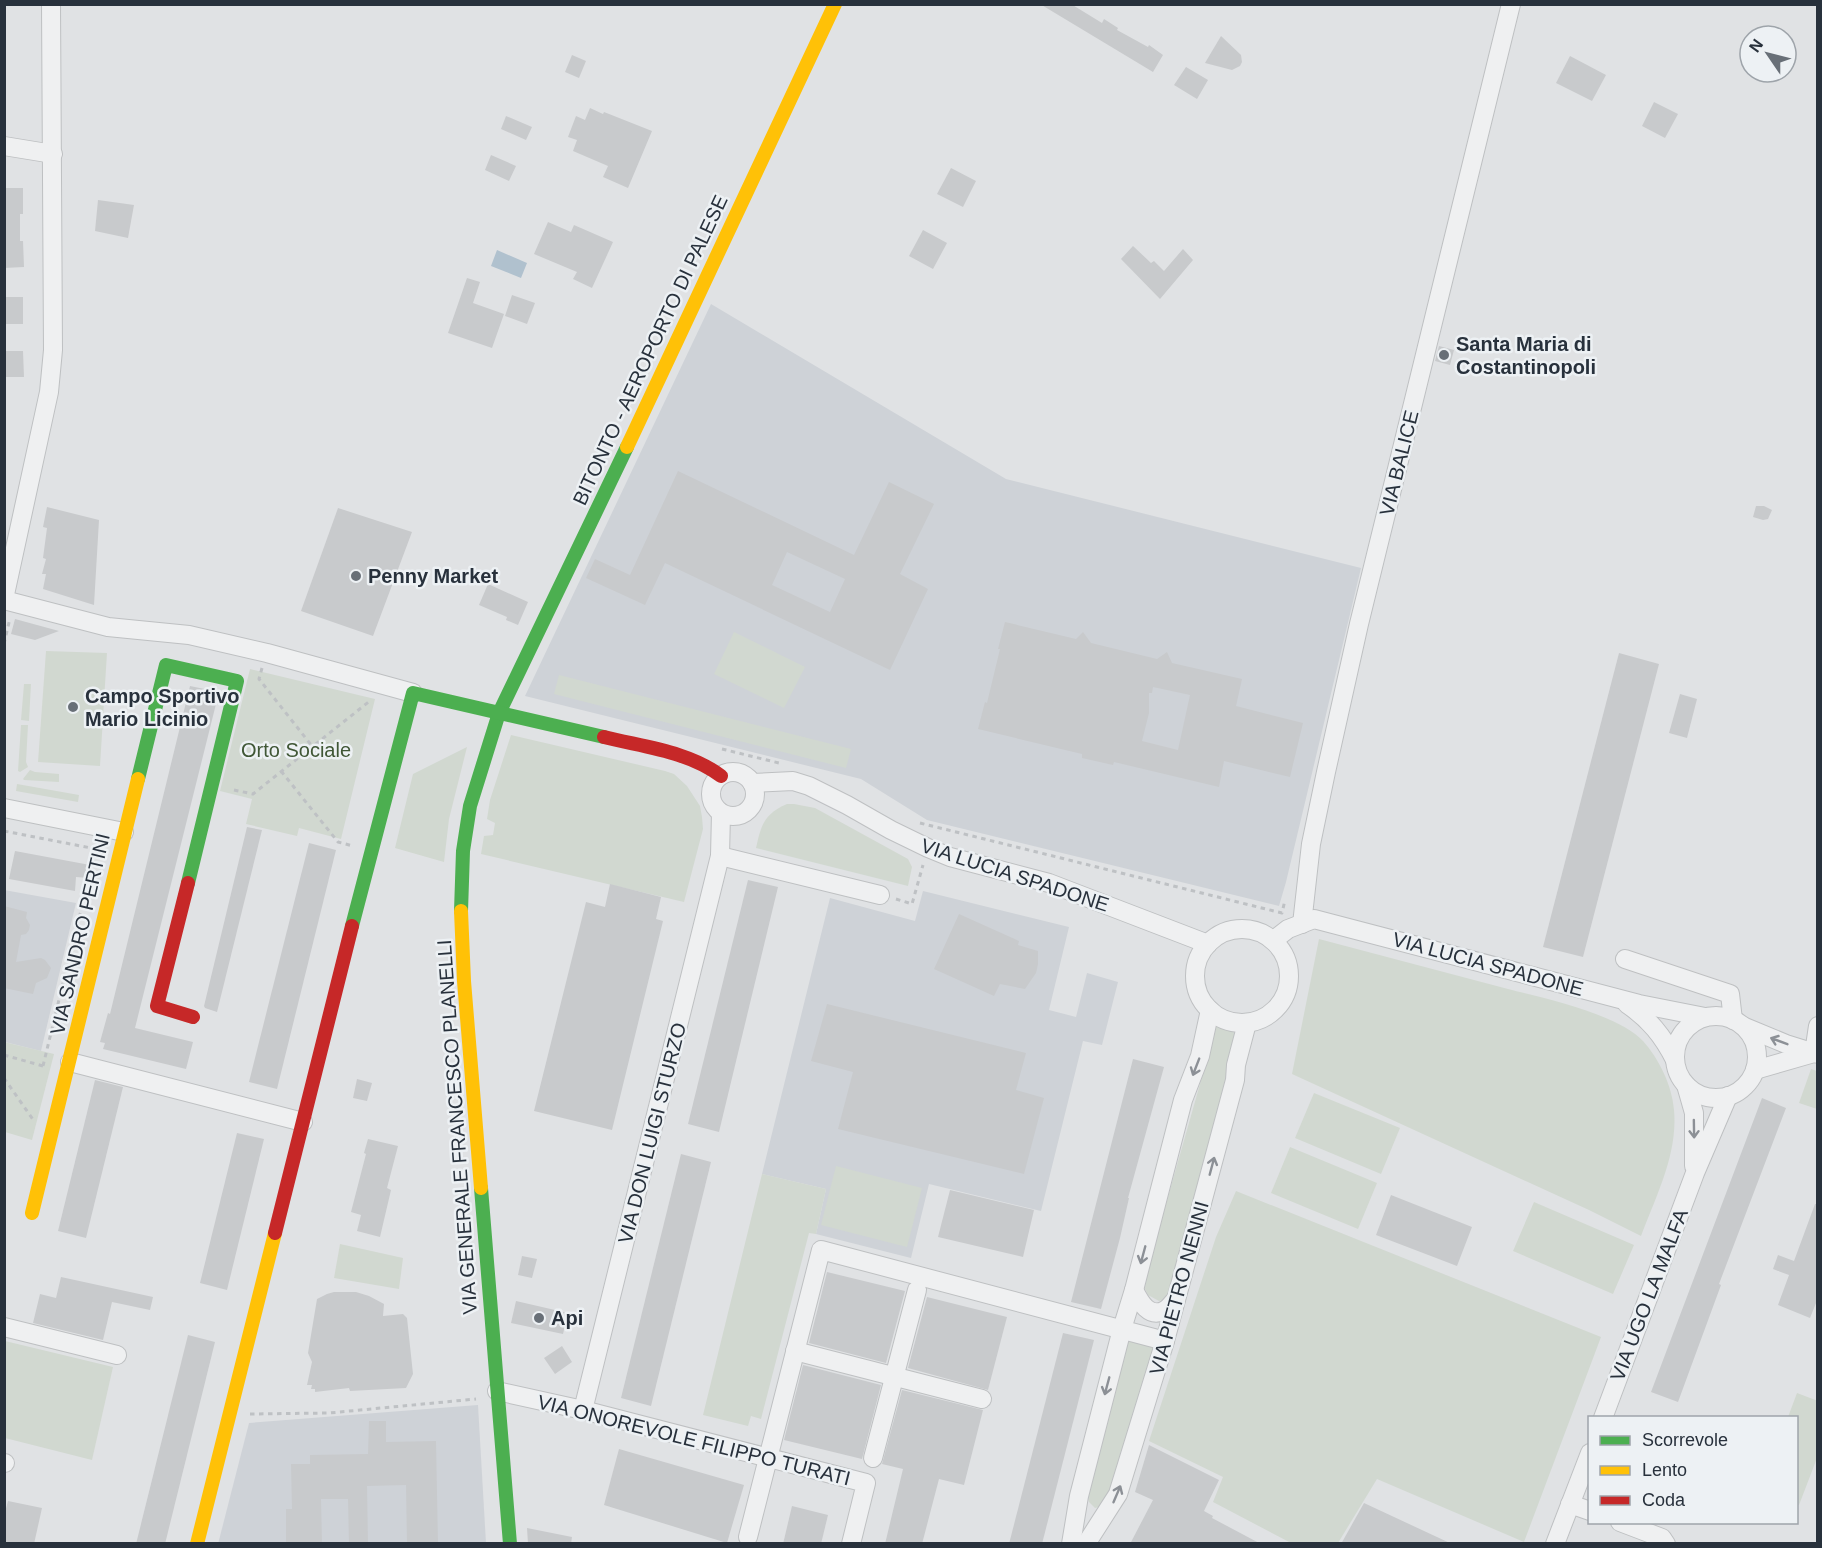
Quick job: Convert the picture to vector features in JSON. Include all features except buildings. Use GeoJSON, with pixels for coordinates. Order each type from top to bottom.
{"type":"FeatureCollection","features":[{"type":"Feature","properties":{"kind":"street"},"geometry":{"type":"LineString","coordinates":[[51,4],[53,350],[50,382],[4,600],[108,627],[189,635],[267,653],[413,693],[696,760],[709,766],[721,776]]}},
{"type":"Feature","properties":{"kind":"street","name":"BITONTO - AEROPORTO DI PALESE"},"geometry":{"type":"LineString","coordinates":[[499,713],[835,4]]}},
{"type":"Feature","properties":{"kind":"street","name":"VIA BALICE"},"geometry":{"type":"LineString","coordinates":[[1302,924],[1311,844],[1362,612],[1511,4]]}},
{"type":"Feature","properties":{"kind":"street"},"geometry":{"type":"LineString","coordinates":[[4,146],[53,154]]}},
{"type":"Feature","properties":{"kind":"street","name":"VIA SANDRO PERTINI"},"geometry":{"type":"LineString","coordinates":[[32,1213],[166,664],[237,681],[157,1006],[193,1017]]}},
{"type":"Feature","properties":{"kind":"street"},"geometry":{"type":"LineString","coordinates":[[197,1544],[413,693]]}},
{"type":"Feature","properties":{"kind":"street","name":"VIA GENERALE FRANCESCO PLANELLI"},"geometry":{"type":"LineString","coordinates":[[499,713],[470,806],[463,851],[461,912],[464,981],[510,1544]]}},
{"type":"Feature","properties":{"kind":"street"},"geometry":{"type":"LineString","coordinates":[[670,753],[691,769],[711,796],[714,805],[721,813],[728,816],[735,817],[793,781]]}},
{"type":"Feature","properties":{"kind":"street"},"geometry":{"type":"LineString","coordinates":[[711,796],[712,787],[721,776],[735,772],[748,778],[755,794],[720,856]]}},
{"type":"Feature","properties":{"kind":"street"},"geometry":{"type":"LineString","coordinates":[[752,783],[793,781]]}},
{"type":"Feature","properties":{"kind":"street","name":"VIA LUCIA SPADONE"},"geometry":{"type":"LineString","coordinates":[[793,781],[824,793],[928,848],[978,866],[1049,883],[1208,944]]}},
{"type":"Feature","properties":{"kind":"street"},"geometry":{"type":"LineString","coordinates":[[4,808],[124,832]]}},
{"type":"Feature","properties":{"kind":"street"},"geometry":{"type":"LineString","coordinates":[[720,856],[721,813]]}},
{"type":"Feature","properties":{"kind":"street"},"geometry":{"type":"LineString","coordinates":[[720,856],[880,895]]}},
{"type":"Feature","properties":{"kind":"street","name":"VIA DON LUIGI STURZO"},"geometry":{"type":"LineString","coordinates":[[583,1410],[720,856]]}},
{"type":"Feature","properties":{"kind":"street","name":"VIA LUCIA SPADONE"},"geometry":{"type":"LineString","coordinates":[[1275,939],[1288,929],[1314,919],[1618,999],[1705,1017]]}},
{"type":"Feature","properties":{"kind":"street"},"geometry":{"type":"LineString","coordinates":[[1231,930],[1252,930],[1271,938],[1285,954],[1290,975],[1285,996],[1272,1013],[1247,1023],[1222,1019],[1210,1010],[1200,997],[1195,976],[1200,956],[1208,944],[1231,930]]}},
{"type":"Feature","properties":{"kind":"street"},"geometry":{"type":"LineString","coordinates":[[1625,959],[1730,994],[1739,1024],[1752,1037],[1757,1059],[1755,1070],[1744,1086],[1728,1096],[1710,1097],[1701,1095],[1686,1085]]}},
{"type":"Feature","properties":{"kind":"street"},"geometry":{"type":"LineString","coordinates":[[1618,999],[1643,1015],[1657,1029],[1675,1060],[1679,1074],[1686,1085],[1694,1113],[1695,1173]]}},
{"type":"Feature","properties":{"kind":"street"},"geometry":{"type":"LineString","coordinates":[[1071,1544],[1079,1496],[1122,1329],[1183,1100],[1200,1056],[1210,1010]]}},
{"type":"Feature","properties":{"kind":"street"},"geometry":{"type":"LineString","coordinates":[[1675,1060],[1683,1033],[1705,1017],[1719,1016],[1786,1044],[1816,1053]]}},
{"type":"Feature","properties":{"kind":"street","name":"VIA PIETRO NENNI"},"geometry":{"type":"LineString","coordinates":[[1086,1544],[1119,1494],[1165,1341],[1235,1080],[1236,1065],[1247,1023]]}},
{"type":"Feature","properties":{"kind":"street"},"geometry":{"type":"LineString","coordinates":[[1816,1053],[1818,1026]]}},
{"type":"Feature","properties":{"kind":"street"},"geometry":{"type":"LineString","coordinates":[[1755,1070],[1816,1053]]}},
{"type":"Feature","properties":{"kind":"street"},"geometry":{"type":"LineString","coordinates":[[69,1067],[303,1122]]}},
{"type":"Feature","properties":{"kind":"street","name":"VIA UGO LA MALFA"},"geometry":{"type":"LineString","coordinates":[[1604,1416],[1695,1173],[1728,1096]]}},
{"type":"Feature","properties":{"kind":"street"},"geometry":{"type":"LineString","coordinates":[[748,1537],[821,1250],[1165,1341]]}},
{"type":"Feature","properties":{"kind":"street"},"geometry":{"type":"LineString","coordinates":[[870,1470],[917,1290]]}},
{"type":"Feature","properties":{"kind":"street"},"geometry":{"type":"LineString","coordinates":[[1134,1290],[1141,1305],[1150,1311],[1165,1310],[1176,1299]]}},
{"type":"Feature","properties":{"kind":"street"},"geometry":{"type":"LineString","coordinates":[[4,1327],[117,1355]]}},
{"type":"Feature","properties":{"kind":"street"},"geometry":{"type":"LineString","coordinates":[[795,1351],[982,1399]]}},
{"type":"Feature","properties":{"kind":"street","name":"VIA ONOREVOLE FILIPPO TURATI"},"geometry":{"type":"LineString","coordinates":[[497,1391],[583,1410],[768,1459],[870,1470],[851,1544]]}},
{"type":"Feature","properties":{"kind":"street"},"geometry":{"type":"LineString","coordinates":[[1555,1544],[1588,1458]]}},
{"type":"Feature","properties":{"kind":"street"},"geometry":{"type":"LineString","coordinates":[[1570,1504],[1588,1510]]}},
{"type":"Feature","properties":{"kind":"street"},"geometry":{"type":"LineString","coordinates":[[1625,1524],[1662,1538],[1666,1544]]}},
{"type":"Feature","properties":{"kind":"path"},"geometry":{"type":"LineString","coordinates":[[267,653],[259,679],[312,746]]}},
{"type":"Feature","properties":{"kind":"path"},"geometry":{"type":"LineString","coordinates":[[236,790],[253,794],[388,686]]}},
{"type":"Feature","properties":{"kind":"path"},"geometry":{"type":"LineString","coordinates":[[281,771],[338,842],[372,851]]}},
{"type":"Feature","properties":{"kind":"path"},"geometry":{"type":"LineString","coordinates":[[4,831],[91,848],[96,852],[98,861]]}},
{"type":"Feature","properties":{"kind":"path"},"geometry":{"type":"LineString","coordinates":[[880,895],[912,904],[928,848]]}},
{"type":"Feature","properties":{"kind":"path"},"geometry":{"type":"LineString","coordinates":[[44,1066],[79,917],[86,898]]}},
{"type":"Feature","properties":{"kind":"path"},"geometry":{"type":"LineString","coordinates":[[4,1055],[44,1066],[69,1067]]}},
{"type":"Feature","properties":{"kind":"path"},"geometry":{"type":"LineString","coordinates":[[4,1078],[49,1144]]}},
{"type":"Feature","properties":{"kind":"path"},"geometry":{"type":"LineString","coordinates":[[230,1414],[329,1413],[475,1400],[497,1391]]}},
{"type":"Feature","properties":{"kind":"shaded area"},"geometry":{"type":"Polygon","coordinates":[[[711,304],[1006,479],[1361,568],[1279,906],[927,820],[861,779],[525,696],[711,304]]]}},
{"type":"Feature","properties":{"kind":"shaded area"},"geometry":{"type":"Polygon","coordinates":[[[4,890],[76,903],[41,1051],[5,1042],[4,890]]]}},
{"type":"Feature","properties":{"kind":"shaded area"},"geometry":{"type":"Polygon","coordinates":[[[923,891],[1069,927],[1049,1010],[1076,1017],[1087,973],[1118,982],[1102,1045],[1083,1041],[1041,1211],[929,1184],[911,1258],[816,1234],[826,1189],[762,1174],[830,898],[915,921],[923,891]]]}},
{"type":"Feature","properties":{"kind":"shaded area"},"geometry":{"type":"Polygon","coordinates":[[[478,1405],[486,1543],[218,1544],[249,1423],[478,1405]]]}},
{"type":"Feature","properties":{"kind":"green space"},"geometry":{"type":"Polygon","coordinates":[[[734,632],[805,667],[784,708],[714,674],[734,632]]]}},
{"type":"Feature","properties":{"kind":"green space","name":"Campo Sportivo Mario Licinio"},"geometry":{"type":"Polygon","coordinates":[[[46,651],[107,653],[100,766],[38,762],[46,651]]]}},
{"type":"Feature","properties":{"kind":"green space","name":"Orto Sociale"},"geometry":{"type":"Polygon","coordinates":[[[250,669],[375,699],[341,839],[299,828],[297,836],[246,824],[252,799],[220,791],[250,669]]]}},
{"type":"Feature","properties":{"kind":"green space"},"geometry":{"type":"Polygon","coordinates":[[[559,675],[851,749],[846,768],[554,694],[559,675]]]}},
{"type":"Feature","properties":{"kind":"green space"},"geometry":{"type":"Polygon","coordinates":[[[24,684],[31,684],[29,721],[21,720],[24,684]]]}},
{"type":"Feature","properties":{"kind":"green space"},"geometry":{"type":"Polygon","coordinates":[[[21,725],[28,725],[26,762],[28,767],[20,772],[18,771],[21,725]]]}},
{"type":"Feature","properties":{"kind":"green space"},"geometry":{"type":"Polygon","coordinates":[[[511,735],[665,771],[674,774],[687,786],[700,806],[703,829],[684,902],[481,854],[484,836],[493,835],[495,823],[487,819],[490,800],[511,735]]]}},
{"type":"Feature","properties":{"kind":"green space"},"geometry":{"type":"Polygon","coordinates":[[[467,747],[449,819],[444,862],[395,848],[413,774],[467,747]]]}},
{"type":"Feature","properties":{"kind":"green space"},"geometry":{"type":"Polygon","coordinates":[[[30,770],[59,774],[59,782],[24,780],[30,770]]]}},
{"type":"Feature","properties":{"kind":"green space"},"geometry":{"type":"Polygon","coordinates":[[[17,784],[79,795],[78,802],[16,791],[17,784]]]}},
{"type":"Feature","properties":{"kind":"green space"},"geometry":{"type":"Polygon","coordinates":[[[787,804],[815,808],[908,859],[912,867],[908,886],[756,848],[768,816],[787,804]]]}},
{"type":"Feature","properties":{"kind":"green space"},"geometry":{"type":"Polygon","coordinates":[[[1319,939],[1579,1008],[1616,1023],[1643,1041],[1668,1082],[1673,1101],[1674,1126],[1673,1143],[1665,1174],[1641,1236],[1292,1074],[1319,939]]]}},
{"type":"Feature","properties":{"kind":"green space"},"geometry":{"type":"Polygon","coordinates":[[[1217,1024],[1237,1034],[1171,1298],[1159,1301],[1148,1295],[1143,1285],[1217,1024]]]}},
{"type":"Feature","properties":{"kind":"green space"},"geometry":{"type":"Polygon","coordinates":[[[4,1042],[54,1054],[32,1140],[5,1132],[4,1042]]]}},
{"type":"Feature","properties":{"kind":"green space"},"geometry":{"type":"Polygon","coordinates":[[[1811,1069],[1817,1071],[1817,1109],[1799,1103],[1811,1069]]]}},
{"type":"Feature","properties":{"kind":"green space"},"geometry":{"type":"Polygon","coordinates":[[[1314,1093],[1400,1128],[1381,1174],[1295,1138],[1314,1093]]]}},
{"type":"Feature","properties":{"kind":"green space"},"geometry":{"type":"Polygon","coordinates":[[[1290,1147],[1377,1183],[1358,1229],[1271,1193],[1290,1147]]]}},
{"type":"Feature","properties":{"kind":"green space"},"geometry":{"type":"Polygon","coordinates":[[[836,1166],[922,1188],[907,1247],[821,1225],[836,1166]]]}},
{"type":"Feature","properties":{"kind":"green space"},"geometry":{"type":"Polygon","coordinates":[[[762,1174],[826,1189],[816,1234],[809,1233],[761,1419],[751,1416],[748,1426],[703,1415],[762,1174]]]}},
{"type":"Feature","properties":{"kind":"green space"},"geometry":{"type":"Polygon","coordinates":[[[1236,1191],[1601,1337],[1524,1542],[1377,1479],[1338,1543],[1291,1543],[1213,1502],[1223,1477],[1149,1441],[1216,1237],[1236,1191]]]}},
{"type":"Feature","properties":{"kind":"green space"},"geometry":{"type":"Polygon","coordinates":[[[1534,1202],[1634,1245],[1613,1294],[1513,1251],[1534,1202]]]}},
{"type":"Feature","properties":{"kind":"green space"},"geometry":{"type":"Polygon","coordinates":[[[340,1244],[403,1258],[399,1289],[334,1278],[340,1244]]]}},
{"type":"Feature","properties":{"kind":"green space"},"geometry":{"type":"Polygon","coordinates":[[[1128,1339],[1154,1348],[1108,1498],[1103,1506],[1095,1508],[1089,1502],[1087,1491],[1128,1339]]]}},
{"type":"Feature","properties":{"kind":"green space"},"geometry":{"type":"Polygon","coordinates":[[[5,1341],[113,1367],[92,1460],[5,1438],[5,1341]]]}},
{"type":"Feature","properties":{"kind":"green space"},"geometry":{"type":"Polygon","coordinates":[[[1797,1393],[1818,1401],[1817,1458],[1799,1505],[1798,1416],[1788,1416],[1797,1393]]]}},
{"type":"Feature","properties":{"kind":"water"},"geometry":{"type":"Polygon","coordinates":[[[497,250],[527,263],[521,278],[491,266],[497,250]]]}},
{"type":"Feature","properties":{"kind":"traffic: fast"},"geometry":{"type":"LineString","coordinates":[[461,911],[463,851],[470,806],[499,713],[627,447]]}},
{"type":"Feature","properties":{"kind":"traffic: fast"},"geometry":{"type":"LineString","coordinates":[[138,779],[166,665],[237,681],[188,883]]}},
{"type":"Feature","properties":{"kind":"traffic: fast"},"geometry":{"type":"LineString","coordinates":[[352,926],[413,693],[604,737]]}},
{"type":"Feature","properties":{"kind":"traffic: fast"},"geometry":{"type":"LineString","coordinates":[[481,1188],[510,1544]]}},
{"type":"Feature","properties":{"kind":"traffic: slow"},"geometry":{"type":"LineString","coordinates":[[627,447],[835,4]]}},
{"type":"Feature","properties":{"kind":"traffic: slow"},"geometry":{"type":"LineString","coordinates":[[32,1213],[138,779]]}},
{"type":"Feature","properties":{"kind":"traffic: slow"},"geometry":{"type":"LineString","coordinates":[[461,911],[464,981],[481,1188]]}},
{"type":"Feature","properties":{"kind":"traffic: slow"},"geometry":{"type":"LineString","coordinates":[[197,1544],[275,1233]]}},
{"type":"Feature","properties":{"kind":"traffic: jam"},"geometry":{"type":"LineString","coordinates":[[604,737],[680,755],[721,776]]}},
{"type":"Feature","properties":{"kind":"traffic: jam"},"geometry":{"type":"LineString","coordinates":[[188,883],[157,1006],[193,1017]]}},
{"type":"Feature","properties":{"kind":"traffic: jam"},"geometry":{"type":"LineString","coordinates":[[275,1233],[352,926]]}},
{"type":"Feature","properties":{"kind":"place","name":"Santa Maria di Costantinopoli"},"geometry":{"type":"Point","coordinates":[1444,355]}},
{"type":"Feature","properties":{"kind":"place","name":"Penny Market"},"geometry":{"type":"Point","coordinates":[356,576]}},
{"type":"Feature","properties":{"kind":"place","name":"Campo Sportivo Mario Licinio"},"geometry":{"type":"Point","coordinates":[73,707]}},
{"type":"Feature","properties":{"kind":"place","name":"Api"},"geometry":{"type":"Point","coordinates":[539,1318]}}]}
